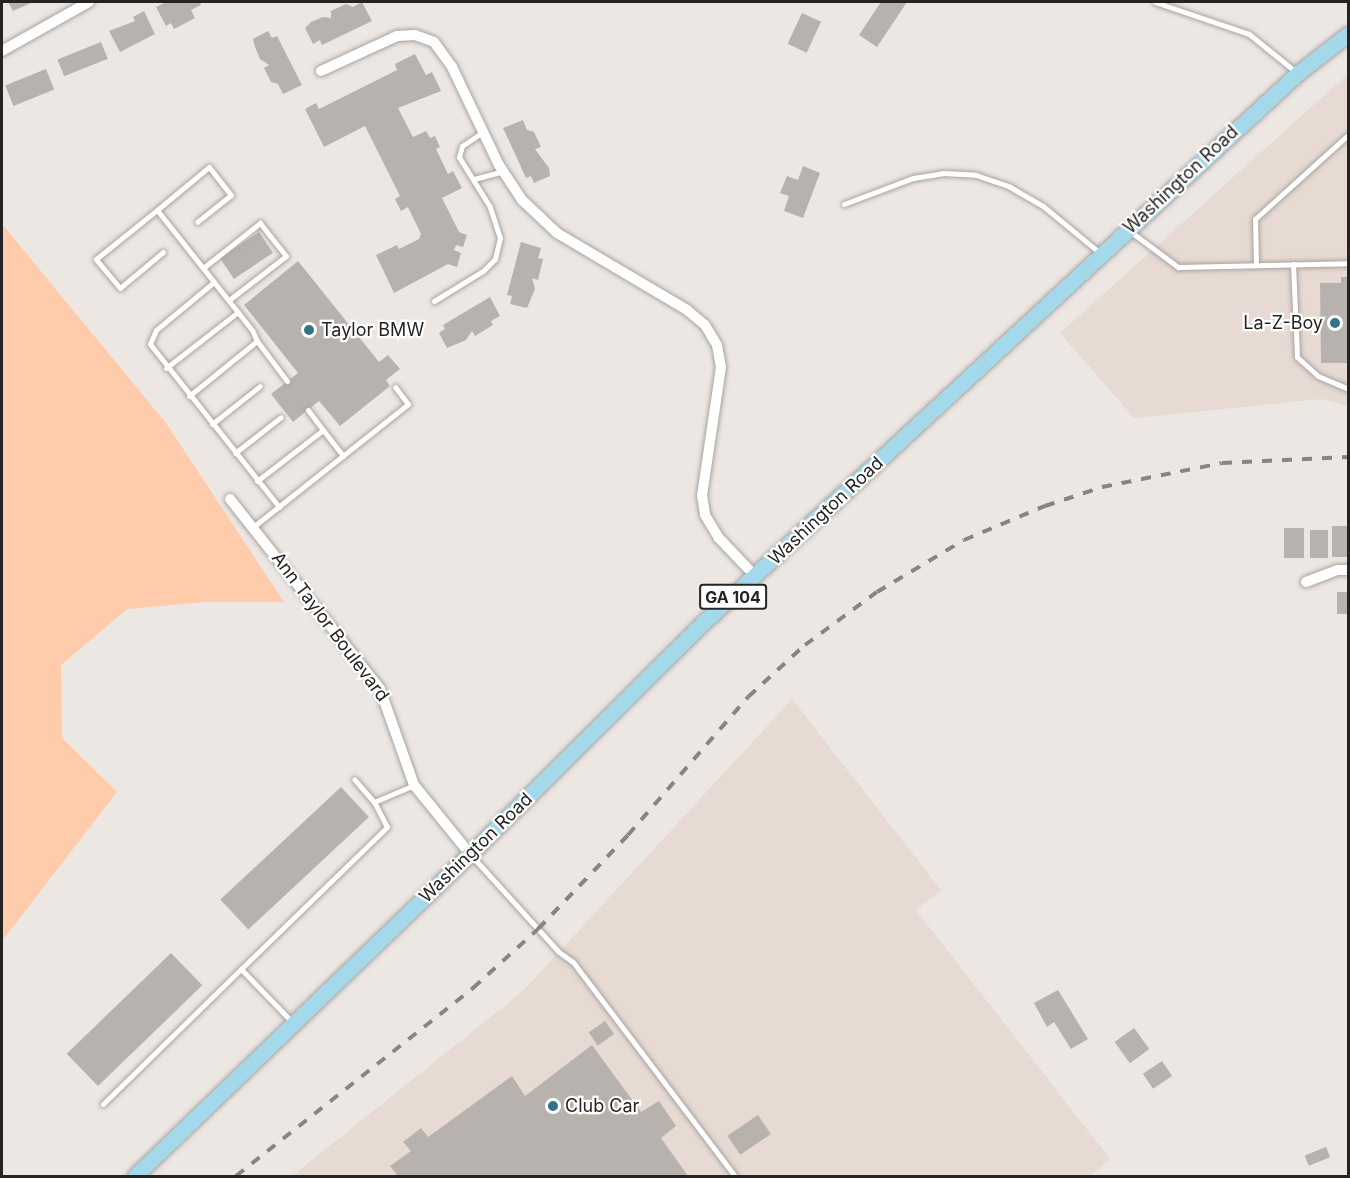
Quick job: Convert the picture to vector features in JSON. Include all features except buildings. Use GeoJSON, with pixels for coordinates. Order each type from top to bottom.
{"type":"FeatureCollection","features":[{"type":"Feature","properties":{"kind":"main road","name":"Washington Road"},"geometry":{"type":"LineString","coordinates":[[135,1176],[470,854],[704,622],[756,578],[1101,254],[1298,73],[1348,34]]}},
{"type":"Feature","properties":{"kind":"street"},"geometry":{"type":"LineString","coordinates":[[2,51],[89,2]]}},
{"type":"Feature","properties":{"kind":"street"},"geometry":{"type":"LineString","coordinates":[[321,71],[397,36],[415,35],[434,42],[452,67],[503,171],[522,200],[557,233],[705,325],[717,345],[721,367],[702,495],[705,515],[718,537],[756,578]]}},
{"type":"Feature","properties":{"kind":"street","name":"Ann Taylor Boulevard"},"geometry":{"type":"LineString","coordinates":[[230,499],[380,689],[414,785],[470,854]]}},
{"type":"Feature","properties":{"kind":"street"},"geometry":{"type":"LineString","coordinates":[[1306,582],[1338,570],[1348,570]]}},
{"type":"Feature","properties":{"kind":"lane"},"geometry":{"type":"LineString","coordinates":[[1155,2],[1249,34],[1298,73]]}},
{"type":"Feature","properties":{"kind":"lane"},"geometry":{"type":"LineString","coordinates":[[434,301],[483,271],[495,259],[500,238],[490,207],[459,157],[462,146],[483,132]]}},
{"type":"Feature","properties":{"kind":"lane"},"geometry":{"type":"LineString","coordinates":[[1256,265],[1255,219],[1348,135]]}},
{"type":"Feature","properties":{"kind":"lane"},"geometry":{"type":"LineString","coordinates":[[163,252],[120,288],[96,259],[209,167],[231,195],[197,222]]}},
{"type":"Feature","properties":{"kind":"lane"},"geometry":{"type":"LineString","coordinates":[[474,179],[503,171]]}},
{"type":"Feature","properties":{"kind":"lane"},"geometry":{"type":"LineString","coordinates":[[844,204],[913,178],[943,173],[976,175],[1010,187],[1043,206],[1101,254]]}},
{"type":"Feature","properties":{"kind":"lane"},"geometry":{"type":"LineString","coordinates":[[157,210],[229,300],[287,381]]}},
{"type":"Feature","properties":{"kind":"lane"},"geometry":{"type":"LineString","coordinates":[[203,268],[260,223],[286,256],[229,300]]}},
{"type":"Feature","properties":{"kind":"lane"},"geometry":{"type":"LineString","coordinates":[[1128,229],[1178,267],[1348,262]]}},
{"type":"Feature","properties":{"kind":"lane"},"geometry":{"type":"LineString","coordinates":[[1293,264],[1297,357],[1318,376],[1348,388]]}},
{"type":"Feature","properties":{"kind":"lane"},"geometry":{"type":"LineString","coordinates":[[214,282],[151,337],[152,351],[279,507]]}},
{"type":"Feature","properties":{"kind":"lane"},"geometry":{"type":"LineString","coordinates":[[166,368],[238,312]]}},
{"type":"Feature","properties":{"kind":"lane"},"geometry":{"type":"LineString","coordinates":[[189,396],[257,341]]}},
{"type":"Feature","properties":{"kind":"lane"},"geometry":{"type":"LineString","coordinates":[[212,424],[260,386]]}},
{"type":"Feature","properties":{"kind":"lane"},"geometry":{"type":"LineString","coordinates":[[253,527],[408,404],[395,387]]}},
{"type":"Feature","properties":{"kind":"lane"},"geometry":{"type":"LineString","coordinates":[[308,410],[343,456]]}},
{"type":"Feature","properties":{"kind":"lane"},"geometry":{"type":"LineString","coordinates":[[235,453],[281,417]]}},
{"type":"Feature","properties":{"kind":"lane"},"geometry":{"type":"LineString","coordinates":[[257,481],[323,430]]}},
{"type":"Feature","properties":{"kind":"lane"},"geometry":{"type":"LineString","coordinates":[[103,1104],[387,827],[374,802],[354,779]]}},
{"type":"Feature","properties":{"kind":"lane"},"geometry":{"type":"LineString","coordinates":[[374,802],[414,785]]}},
{"type":"Feature","properties":{"kind":"lane"},"geometry":{"type":"LineString","coordinates":[[470,854],[559,952],[573,962],[735,1176]]}},
{"type":"Feature","properties":{"kind":"lane"},"geometry":{"type":"LineString","coordinates":[[241,969],[293,1023]]}},
{"type":"Feature","properties":{"kind":"shaded area"},"geometry":{"type":"Polygon","coordinates":[[[1348,74],[1348,406],[1321,399],[1134,418],[1060,333],[1348,74]]]}},
{"type":"Feature","properties":{"kind":"shaded area"},"geometry":{"type":"Polygon","coordinates":[[[2,224],[166,423],[284,602],[206,602],[127,609],[61,665],[62,738],[117,792],[2,941],[2,224]]]}},
{"type":"Feature","properties":{"kind":"shaded area"},"geometry":{"type":"Polygon","coordinates":[[[792,699],[941,890],[916,910],[1110,1159],[1090,1176],[292,1176],[523,991],[792,699]]]}},
{"type":"Feature","properties":{"kind":"railway"},"geometry":{"type":"LineString","coordinates":[[236,1176],[473,988],[538,929],[628,835],[748,697],[805,645],[877,592],[964,540],[1045,506],[1102,487],[1222,463],[1348,457]]}},
{"type":"Feature","properties":{"kind":"place","name":"La-Z-Boy"},"geometry":{"type":"Point","coordinates":[1335,323]}},
{"type":"Feature","properties":{"kind":"place","name":"Taylor BMW"},"geometry":{"type":"Point","coordinates":[309,330]}},
{"type":"Feature","properties":{"kind":"place","name":"Club Car"},"geometry":{"type":"Point","coordinates":[553,1106]}}]}
